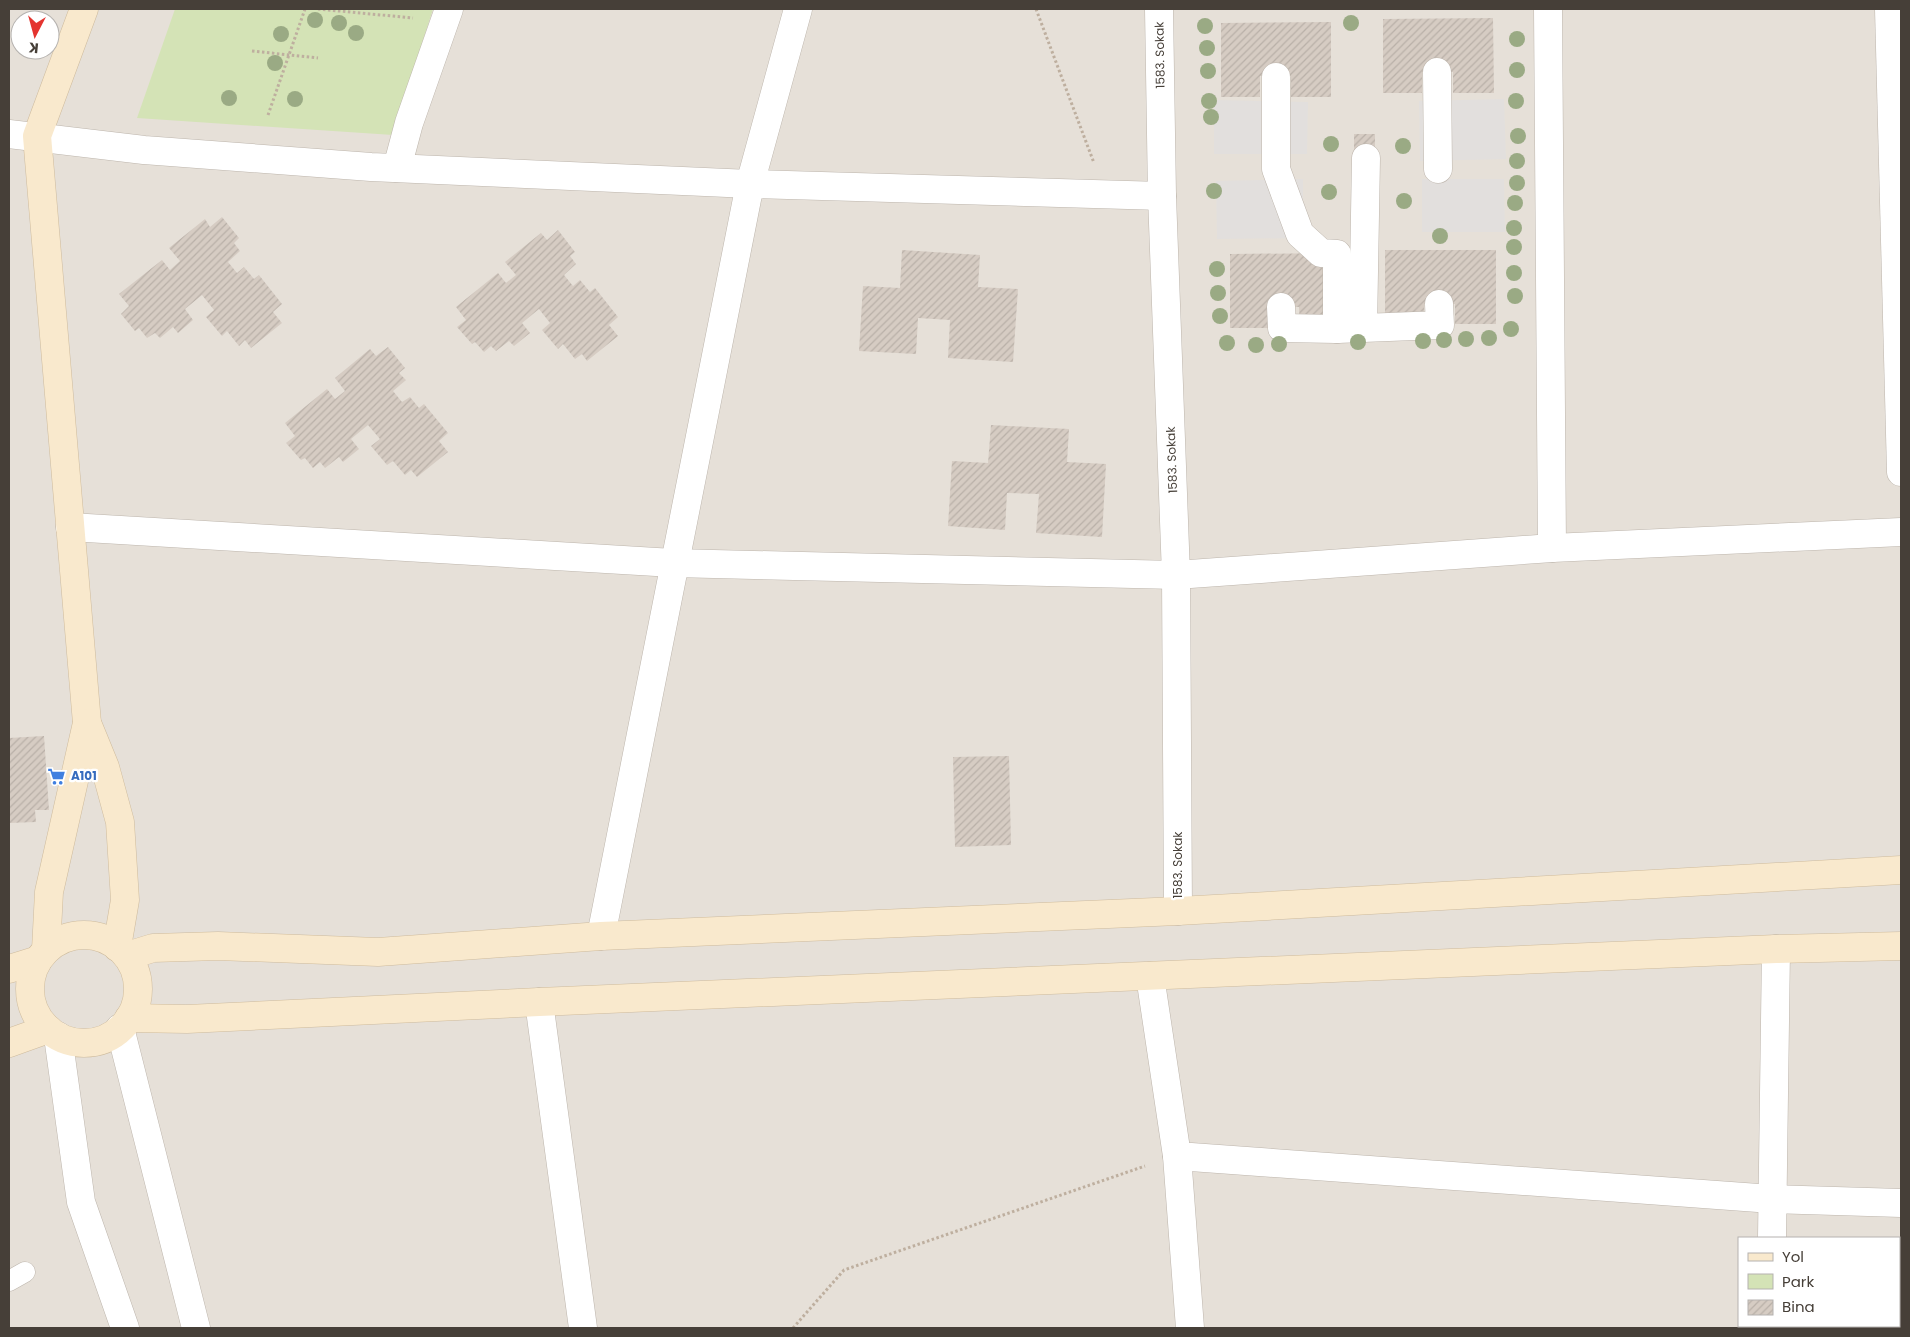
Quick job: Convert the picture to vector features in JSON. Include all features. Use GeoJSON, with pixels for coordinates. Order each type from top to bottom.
{"type":"FeatureCollection","features":[{"type":"Feature","properties":{"kind":"street"},"geometry":{"type":"LineString","coordinates":[[84,9],[37,136],[70,527],[87,723],[105,767],[120,822],[125,900],[113,946],[137,980],[138,994],[119,1027],[196,1328]]}},
{"type":"Feature","properties":{"kind":"street"},"geometry":{"type":"LineString","coordinates":[[397,168],[409,123],[449,9]]}},
{"type":"Feature","properties":{"kind":"street"},"geometry":{"type":"LineString","coordinates":[[601,936],[673,563],[750,184],[798,9]]}},
{"type":"Feature","properties":{"kind":"street","name":"1583. Sokak"},"geometry":{"type":"LineString","coordinates":[[1159,9],[1162,196],[1176,575],[1178,911]]}},
{"type":"Feature","properties":{"kind":"street"},"geometry":{"type":"LineString","coordinates":[[1548,9],[1552,548]]}},
{"type":"Feature","properties":{"kind":"street"},"geometry":{"type":"LineString","coordinates":[[1889,9],[1901,472]]}},
{"type":"Feature","properties":{"kind":"street"},"geometry":{"type":"LineString","coordinates":[[1437,72],[1438,169]]}},
{"type":"Feature","properties":{"kind":"street"},"geometry":{"type":"LineString","coordinates":[[1276,76],[1276,169],[1300,234],[1321,253],[1337,254],[1350,329]]}},
{"type":"Feature","properties":{"kind":"street"},"geometry":{"type":"LineString","coordinates":[[9,134],[144,150],[397,168],[750,184],[1162,196]]}},
{"type":"Feature","properties":{"kind":"street"},"geometry":{"type":"LineString","coordinates":[[1350,329],[1366,158]]}},
{"type":"Feature","properties":{"kind":"street"},"geometry":{"type":"LineString","coordinates":[[1282,307],[1282,328],[1350,329],[1440,325],[1439,304]]}},
{"type":"Feature","properties":{"kind":"street"},"geometry":{"type":"LineString","coordinates":[[70,527],[673,563],[1176,575],[1552,548],[1901,532]]}},
{"type":"Feature","properties":{"kind":"street"},"geometry":{"type":"LineString","coordinates":[[87,723],[49,892],[46,951],[30,984],[30,996],[39,1020],[59,1036],[81,1202],[125,1328]]}},
{"type":"Feature","properties":{"kind":"street"},"geometry":{"type":"LineString","coordinates":[[9,969],[74,936],[113,946],[153,948],[218,946],[378,952],[601,936],[1178,911],[1901,870]]}},
{"type":"Feature","properties":{"kind":"street"},"geometry":{"type":"LineString","coordinates":[[9,1043],[59,1036],[90,1042],[119,1027],[187,1019],[1776,949],[1901,946]]}},
{"type":"Feature","properties":{"kind":"street"},"geometry":{"type":"LineString","coordinates":[[1772,1237],[1776,949]]}},
{"type":"Feature","properties":{"kind":"street"},"geometry":{"type":"LineString","coordinates":[[1150,976],[1177,1156],[1190,1328]]}},
{"type":"Feature","properties":{"kind":"street"},"geometry":{"type":"LineString","coordinates":[[539,1002],[584,1328]]}},
{"type":"Feature","properties":{"kind":"street"},"geometry":{"type":"LineString","coordinates":[[1177,1156],[1772,1199],[1901,1203]]}},
{"type":"Feature","properties":{"kind":"path"},"geometry":{"type":"LineString","coordinates":[[268,115],[305,9]]}},
{"type":"Feature","properties":{"kind":"path"},"geometry":{"type":"LineString","coordinates":[[318,9],[421,19]]}},
{"type":"Feature","properties":{"kind":"path"},"geometry":{"type":"LineString","coordinates":[[1036,9],[1106,194]]}},
{"type":"Feature","properties":{"kind":"path"},"geometry":{"type":"LineString","coordinates":[[252,51],[318,58]]}},
{"type":"Feature","properties":{"kind":"path"},"geometry":{"type":"LineString","coordinates":[[793,1328],[844,1270],[1177,1156]]}},
{"type":"Feature","properties":{"kind":"shaded area"},"geometry":{"type":"Polygon","coordinates":[[[9,9],[1901,9],[1901,1328],[9,1328],[9,9]]]}},
{"type":"Feature","properties":{"kind":"shaded area"},"geometry":{"type":"Polygon","coordinates":[[[1504,99],[1506,159],[1420,161],[1419,101],[1504,99]]]}},
{"type":"Feature","properties":{"kind":"shaded area"},"geometry":{"type":"Polygon","coordinates":[[[1214,100],[1308,102],[1307,154],[1214,154],[1214,100]]]}},
{"type":"Feature","properties":{"kind":"shaded area"},"geometry":{"type":"Polygon","coordinates":[[[1303,179],[1303,238],[1217,239],[1216,181],[1303,179]]]}},
{"type":"Feature","properties":{"kind":"shaded area"},"geometry":{"type":"Polygon","coordinates":[[[1422,179],[1504,179],[1505,232],[1422,232],[1422,179]]]}},
{"type":"Feature","properties":{"kind":"green space"},"geometry":{"type":"Polygon","coordinates":[[[175,9],[433,9],[393,135],[137,118],[175,9]]]}},
{"type":"Feature","properties":{"kind":"building"},"geometry":{"type":"Polygon","coordinates":[[[1493,18],[1494,93],[1453,93],[1453,72],[1422,72],[1422,93],[1383,93],[1383,19],[1493,18]]]}},
{"type":"Feature","properties":{"kind":"building"},"geometry":{"type":"Polygon","coordinates":[[[1331,22],[1331,97],[1291,97],[1291,76],[1260,76],[1260,97],[1221,97],[1221,23],[1331,22]]]}},
{"type":"Feature","properties":{"kind":"building"},"geometry":{"type":"Polygon","coordinates":[[[1354,134],[1375,134],[1375,159],[1354,158],[1354,134]]]}},
{"type":"Feature","properties":{"kind":"building"},"geometry":{"type":"Polygon","coordinates":[[[222,217],[239,238],[234,243],[240,251],[228,262],[237,273],[244,267],[254,279],[259,275],[282,304],[273,312],[282,323],[251,348],[245,340],[239,346],[227,331],[222,336],[206,317],[214,310],[202,295],[185,309],[193,320],[178,333],[173,327],[160,338],[155,333],[147,338],[139,328],[135,331],[121,314],[129,306],[119,294],[162,260],[170,270],[180,261],[169,248],[205,219],[210,227],[222,217]]]}},
{"type":"Feature","properties":{"kind":"building"},"geometry":{"type":"Polygon","coordinates":[[[558,230],[575,252],[570,256],[576,264],[564,275],[573,286],[580,280],[590,292],[595,288],[618,317],[609,325],[618,336],[587,361],[582,354],[575,359],[563,344],[558,349],[542,330],[550,323],[539,309],[522,323],[530,333],[514,346],[509,341],[496,351],[491,346],[484,352],[475,342],[472,344],[457,327],[466,320],[456,307],[498,273],[506,283],[516,275],[505,262],[541,233],[547,240],[558,230]]]}},
{"type":"Feature","properties":{"kind":"building"},"geometry":{"type":"Polygon","coordinates":[[[902,250],[980,255],[978,287],[1018,289],[1013,362],[948,358],[950,320],[918,318],[916,354],[859,351],[863,286],[900,288],[902,250]]]}},
{"type":"Feature","properties":{"kind":"building"},"geometry":{"type":"Polygon","coordinates":[[[1385,250],[1496,250],[1496,324],[1455,324],[1455,304],[1424,304],[1424,324],[1385,324],[1385,250]]]}},
{"type":"Feature","properties":{"kind":"building"},"geometry":{"type":"Polygon","coordinates":[[[1340,253],[1340,328],[1300,328],[1299,307],[1284,307],[1268,328],[1230,328],[1230,254],[1340,253]]]}},
{"type":"Feature","properties":{"kind":"building"},"geometry":{"type":"Polygon","coordinates":[[[388,347],[405,368],[399,373],[406,380],[393,391],[402,402],[410,397],[419,408],[424,404],[448,433],[439,441],[448,452],[417,477],[411,470],[405,475],[393,461],[387,465],[371,446],[380,439],[368,425],[351,439],[359,449],[343,462],[339,457],[325,468],[320,462],[313,468],[305,458],[301,460],[286,443],[295,436],[285,423],[327,389],[335,399],[345,391],[335,378],[370,349],[376,356],[388,347]]]}},
{"type":"Feature","properties":{"kind":"building"},"geometry":{"type":"Polygon","coordinates":[[[991,425],[1069,429],[1067,462],[1106,464],[1102,537],[1036,533],[1039,494],[1007,493],[1005,530],[948,526],[952,461],[988,463],[991,425]]]}},
{"type":"Feature","properties":{"kind":"building"},"geometry":{"type":"Polygon","coordinates":[[[44,736],[49,810],[35,810],[36,822],[9,823],[9,738],[44,736]]]}},
{"type":"Feature","properties":{"kind":"building"},"geometry":{"type":"Polygon","coordinates":[[[1009,756],[1011,845],[955,847],[953,757],[1009,756]]]}},
{"type":"Feature","properties":{"kind":"place","name":"A101"},"geometry":{"type":"Point","coordinates":[57,776]}}]}
